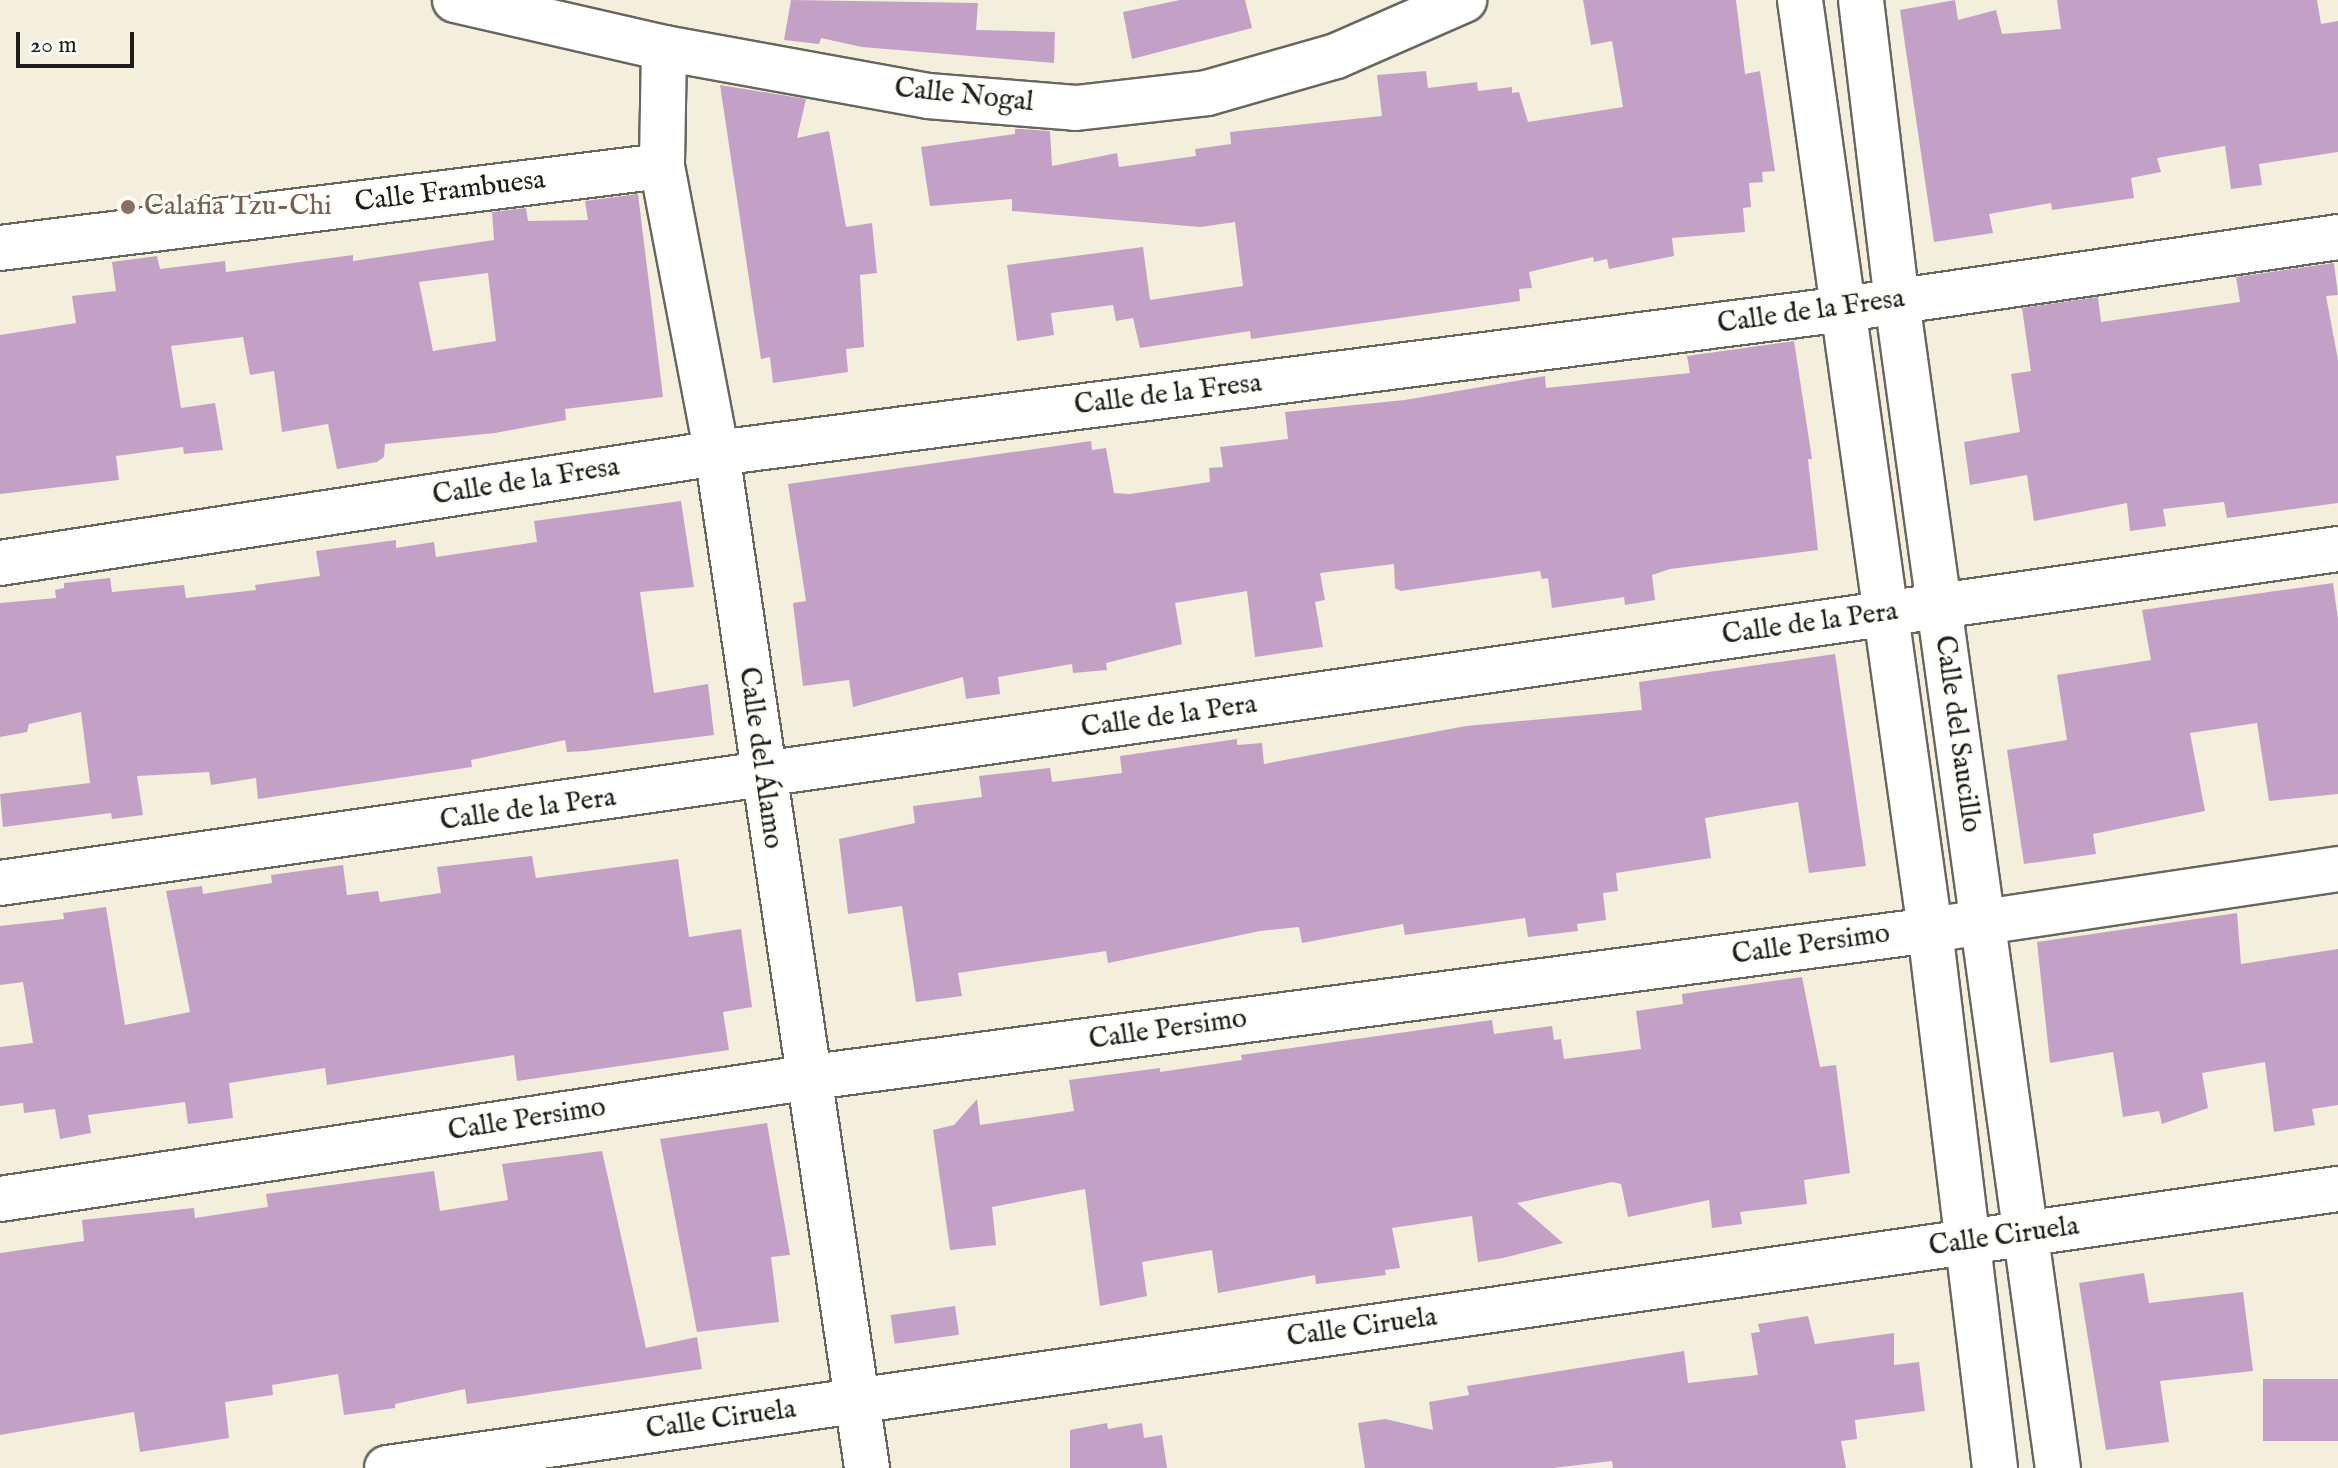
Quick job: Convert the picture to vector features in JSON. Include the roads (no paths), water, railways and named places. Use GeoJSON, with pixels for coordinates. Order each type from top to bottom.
{"type":"FeatureCollection","features":[{"type":"Feature","properties":{"kind":"street","name":"Calle Nogal"},"geometry":{"type":"LineString","coordinates":[[455,0],[664,48],[928,96],[1076,108],[1207,93],[1336,56],[1464,0]]}},
{"type":"Feature","properties":{"kind":"street","name":"Calle del Saucillo"},"geometry":{"type":"LineString","coordinates":[[1800,0],[1845,309],[1883,613],[1930,930],[1995,1468]]}},
{"type":"Feature","properties":{"kind":"street","name":"Calle del Saucillo"},"geometry":{"type":"LineString","coordinates":[[1861,0],[1897,301],[1985,921],[2058,1468]]}},
{"type":"Feature","properties":{"kind":"street","name":"Calle del Álamo"},"geometry":{"type":"LineString","coordinates":[[664,48],[662,166],[717,453],[805,1078],[867,1468]]}},
{"type":"Feature","properties":{"kind":"street","name":"Calle Frambuesa"},"geometry":{"type":"LineString","coordinates":[[0,248],[662,166]]}},
{"type":"Feature","properties":{"kind":"street","name":"Calle de la Fresa"},"geometry":{"type":"LineString","coordinates":[[0,563],[717,453],[1845,309],[2338,237]]}},
{"type":"Feature","properties":{"kind":"street","name":"Calle de la Pera"},"geometry":{"type":"LineString","coordinates":[[0,883],[762,777],[2338,549]]}},
{"type":"Feature","properties":{"kind":"street","name":"Calle Persimo"},"geometry":{"type":"LineString","coordinates":[[0,1199],[805,1078],[1930,930],[2338,869]]}},
{"type":"Feature","properties":{"kind":"street","name":"Calle Ciruela"},"geometry":{"type":"LineString","coordinates":[[387,1468],[539,1457],[856,1401],[2338,1189]]}},
{"type":"Feature","properties":{"kind":"place","name":"Calafia Tzu-Chi"},"geometry":{"type":"Point","coordinates":[128,207]}}]}
